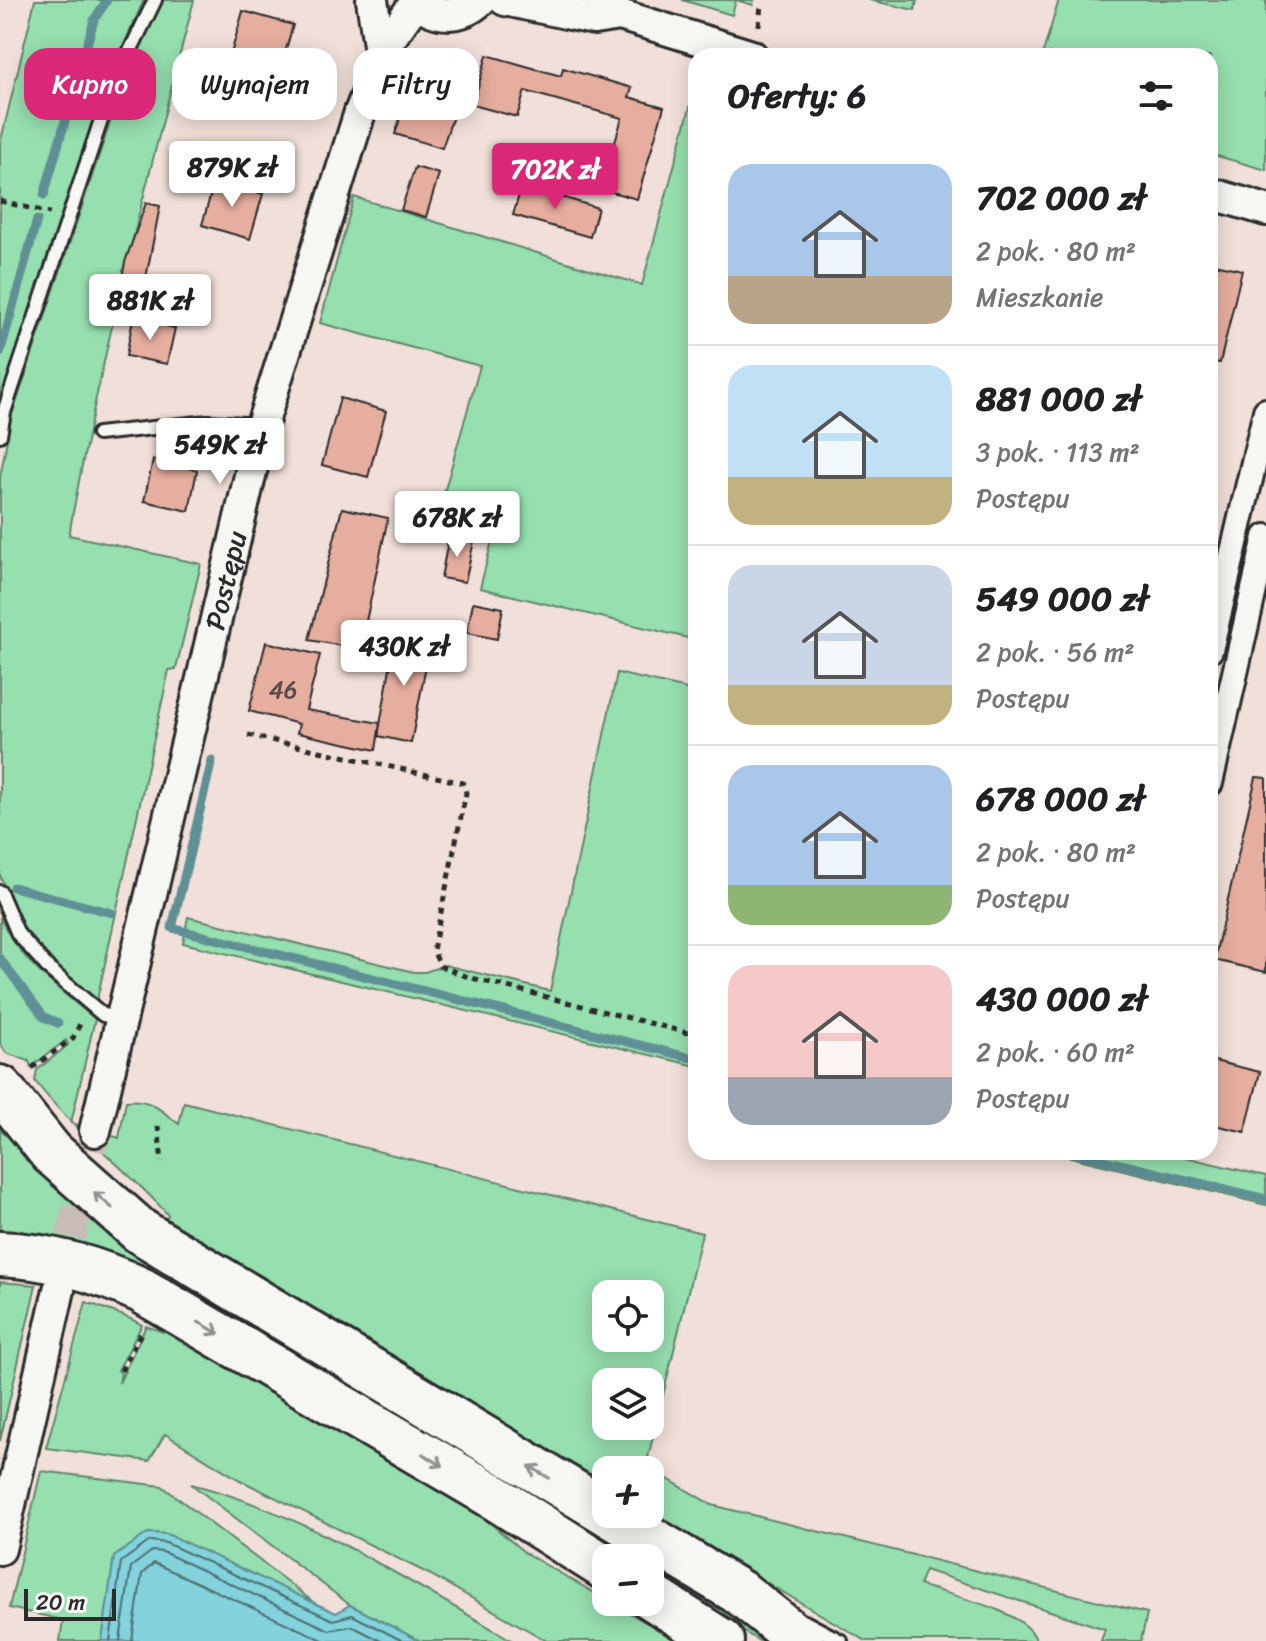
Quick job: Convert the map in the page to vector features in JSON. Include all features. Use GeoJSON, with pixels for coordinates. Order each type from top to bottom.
{"type":"FeatureCollection","features":[{"type":"Feature","properties":{"kind":"highway"},"geometry":{"type":"LineString","coordinates":[[16,1078],[51,1152],[140,1231],[592,1503]]}},
{"type":"Feature","properties":{"kind":"highway"},"geometry":{"type":"LineString","coordinates":[[0,1254],[68,1262],[141,1290],[488,1493],[592,1559]]}},
{"type":"Feature","properties":{"kind":"highway"},"geometry":{"type":"LineString","coordinates":[[633,1528],[742,1594],[801,1641]]}},
{"type":"Feature","properties":{"kind":"highway"},"geometry":{"type":"LineString","coordinates":[[664,1605],[721,1641]]}},
{"type":"Feature","properties":{"kind":"street"},"geometry":{"type":"LineString","coordinates":[[372,0],[379,48]]}},
{"type":"Feature","properties":{"kind":"street"},"geometry":{"type":"LineString","coordinates":[[416,1],[444,14],[465,11],[481,0]]}},
{"type":"Feature","properties":{"kind":"street"},"geometry":{"type":"LineString","coordinates":[[505,0],[607,20],[612,7],[759,47]]}},
{"type":"Feature","properties":{"kind":"street","name":"Postępu"},"geometry":{"type":"LineString","coordinates":[[387,48],[416,1]]}},
{"type":"Feature","properties":{"kind":"street","name":"Postępu"},"geometry":{"type":"LineString","coordinates":[[95,1131],[262,425],[358,120]]}},
{"type":"Feature","properties":{"kind":"street"},"geometry":{"type":"LineString","coordinates":[[1218,195],[1266,210]]}},
{"type":"Feature","properties":{"kind":"street"},"geometry":{"type":"LineString","coordinates":[[1218,616],[1266,411]]}},
{"type":"Feature","properties":{"kind":"street"},"geometry":{"type":"LineString","coordinates":[[1218,748],[1266,537]]}},
{"type":"Feature","properties":{"kind":"street"},"geometry":{"type":"LineString","coordinates":[[0,1549],[59,1290]]}},
{"type":"Feature","properties":{"kind":"lane"},"geometry":{"type":"LineString","coordinates":[[0,435],[4,412],[111,90],[155,0]]}},
{"type":"Feature","properties":{"kind":"lane"},"geometry":{"type":"LineString","coordinates":[[98,434],[208,422],[242,421],[262,425]]}},
{"type":"Feature","properties":{"kind":"lane"},"geometry":{"type":"LineString","coordinates":[[0,892],[18,934],[50,970],[103,1015],[122,1019]]}},
{"type":"Feature","properties":{"kind":"lane"},"geometry":{"type":"LineString","coordinates":[[742,1594],[841,1641]]}},
{"type":"Feature","properties":{"kind":"path"},"geometry":{"type":"LineString","coordinates":[[759,47],[761,4]]}},
{"type":"Feature","properties":{"kind":"path"},"geometry":{"type":"LineString","coordinates":[[0,201],[42,210]]}},
{"type":"Feature","properties":{"kind":"path"},"geometry":{"type":"LineString","coordinates":[[248,735],[463,783],[466,793],[433,950],[440,966],[468,977],[688,1033]]}},
{"type":"Feature","properties":{"kind":"path"},"geometry":{"type":"LineString","coordinates":[[16,1078],[73,1038]]}},
{"type":"Feature","properties":{"kind":"path"},"geometry":{"type":"LineString","coordinates":[[158,1126],[162,1162]]}},
{"type":"Feature","properties":{"kind":"path"},"geometry":{"type":"LineString","coordinates":[[121,1371],[143,1328]]}},
{"type":"Feature","properties":{"kind":"green space"},"geometry":{"type":"Polygon","coordinates":[[[35,0],[144,0],[122,48],[24,48],[24,120],[93,120],[0,405],[0,144],[35,0]]]}},
{"type":"Feature","properties":{"kind":"green space"},"geometry":{"type":"Polygon","coordinates":[[[161,0],[194,0],[182,48],[172,48],[172,86],[110,333],[69,535],[201,564],[176,669],[169,670],[97,1000],[55,965],[23,928],[0,876],[0,477],[11,418],[111,120],[156,120],[156,48],[140,48],[161,0]]]}},
{"type":"Feature","properties":{"kind":"green space"},"geometry":{"type":"Polygon","coordinates":[[[682,0],[736,0],[732,15],[682,0]]]}},
{"type":"Feature","properties":{"kind":"green space"},"geometry":{"type":"Polygon","coordinates":[[[736,0],[754,0],[753,5],[736,0]]]}},
{"type":"Feature","properties":{"kind":"green space"},"geometry":{"type":"Polygon","coordinates":[[[869,0],[917,0],[915,10],[869,0]]]}},
{"type":"Feature","properties":{"kind":"green space"},"geometry":{"type":"Polygon","coordinates":[[[1059,0],[1266,0],[1266,170],[1218,156],[1218,48],[1044,48],[1059,0]]]}},
{"type":"Feature","properties":{"kind":"green space"},"geometry":{"type":"Polygon","coordinates":[[[688,115],[688,638],[480,588],[494,533],[436,521],[480,366],[320,323],[354,197],[642,285],[688,115]]]}},
{"type":"Feature","properties":{"kind":"green space"},"geometry":{"type":"Polygon","coordinates":[[[617,673],[688,689],[688,1064],[183,943],[188,917],[414,972],[425,972],[445,965],[550,991],[617,673]]]}},
{"type":"Feature","properties":{"kind":"green space"},"geometry":{"type":"Polygon","coordinates":[[[0,917],[29,961],[95,1019],[71,1122],[35,1081],[37,1070],[68,1045],[66,1040],[31,1067],[29,1061],[6,1053],[0,1043],[0,917]]]}},
{"type":"Feature","properties":{"kind":"green space"},"geometry":{"type":"Polygon","coordinates":[[[126,1101],[149,1103],[179,1124],[184,1102],[702,1233],[664,1391],[664,1368],[592,1368],[592,1440],[652,1440],[648,1456],[592,1456],[592,1479],[165,1224],[168,1215],[74,1124],[119,1138],[126,1101]]]}},
{"type":"Feature","properties":{"kind":"green space"},"geometry":{"type":"Polygon","coordinates":[[[0,1129],[98,1226],[131,1252],[592,1524],[592,1528],[599,1528],[626,1544],[596,1544],[0,1236],[0,1129]]]}},
{"type":"Feature","properties":{"kind":"green space"},"geometry":{"type":"Polygon","coordinates":[[[1083,1160],[1198,1160],[1266,1176],[1266,1205],[1083,1160]]]}},
{"type":"Feature","properties":{"kind":"green space"},"geometry":{"type":"Polygon","coordinates":[[[0,1282],[36,1285],[0,1441],[0,1282]]]}},
{"type":"Feature","properties":{"kind":"green space"},"geometry":{"type":"Polygon","coordinates":[[[86,1302],[142,1325],[118,1370],[121,1373],[119,1383],[146,1326],[163,1332],[168,1321],[452,1490],[525,1553],[592,1592],[592,1616],[635,1616],[678,1641],[547,1641],[431,1575],[240,1480],[165,1434],[149,1461],[46,1448],[86,1302]]]}},
{"type":"Feature","properties":{"kind":"green space"},"geometry":{"type":"Polygon","coordinates":[[[41,1471],[162,1486],[316,1604],[167,1534],[148,1533],[114,1557],[102,1641],[60,1641],[63,1620],[9,1608],[41,1471]]]}},
{"type":"Feature","properties":{"kind":"green space"},"geometry":{"type":"Polygon","coordinates":[[[664,1477],[712,1505],[1147,1613],[1141,1641],[1101,1641],[1105,1629],[925,1570],[919,1585],[1004,1613],[1030,1630],[1036,1641],[866,1641],[664,1522],[664,1477]]]}},
{"type":"Feature","properties":{"kind":"green space"},"geometry":{"type":"Polygon","coordinates":[[[191,1484],[234,1497],[317,1531],[397,1573],[513,1641],[420,1641],[350,1605],[191,1484]]]}},
{"type":"Feature","properties":{"kind":"green space"},"geometry":{"type":"Polygon","coordinates":[[[664,1567],[781,1641],[759,1641],[664,1583],[664,1567]]]}},
{"type":"Feature","properties":{"kind":"water"},"geometry":{"type":"Polygon","coordinates":[[[148,1533],[167,1534],[336,1613],[350,1605],[420,1641],[102,1641],[114,1557],[148,1533]]]}},
{"type":"Feature","properties":{"kind":"building"},"geometry":{"type":"Polygon","coordinates":[[[243,11],[293,25],[286,48],[233,48],[243,11]]]}},
{"type":"Feature","properties":{"kind":"building"},"geometry":{"type":"Polygon","coordinates":[[[487,55],[561,76],[563,68],[632,88],[629,97],[664,107],[637,199],[601,189],[622,118],[525,91],[517,117],[479,107],[479,84],[487,55]]]}},
{"type":"Feature","properties":{"kind":"building"},"geometry":{"type":"Polygon","coordinates":[[[399,120],[452,120],[442,148],[395,134],[399,120]]]}},
{"type":"Feature","properties":{"kind":"building"},"geometry":{"type":"Polygon","coordinates":[[[415,167],[439,174],[426,217],[401,210],[415,167]]]}},
{"type":"Feature","properties":{"kind":"building"},"geometry":{"type":"Polygon","coordinates":[[[215,179],[263,194],[250,239],[202,225],[215,179]]]}},
{"type":"Feature","properties":{"kind":"building"},"geometry":{"type":"Polygon","coordinates":[[[522,185],[598,208],[590,237],[513,215],[522,185]]]}},
{"type":"Feature","properties":{"kind":"building"},"geometry":{"type":"Polygon","coordinates":[[[146,203],[160,206],[140,309],[117,305],[125,262],[146,203]]]}},
{"type":"Feature","properties":{"kind":"building"},"geometry":{"type":"Polygon","coordinates":[[[1218,265],[1242,270],[1218,363],[1218,265]]]}},
{"type":"Feature","properties":{"kind":"building"},"geometry":{"type":"Polygon","coordinates":[[[133,319],[175,328],[167,364],[126,356],[133,319]]]}},
{"type":"Feature","properties":{"kind":"building"},"geometry":{"type":"Polygon","coordinates":[[[340,398],[386,411],[368,477],[322,465],[340,398]]]}},
{"type":"Feature","properties":{"kind":"building"},"geometry":{"type":"Polygon","coordinates":[[[153,460],[197,470],[189,511],[144,501],[153,460]]]}},
{"type":"Feature","properties":{"kind":"building"},"geometry":{"type":"Polygon","coordinates":[[[342,508],[388,518],[365,626],[377,628],[377,652],[309,640],[342,508]]]}},
{"type":"Feature","properties":{"kind":"building"},"geometry":{"type":"Polygon","coordinates":[[[449,536],[474,541],[465,582],[441,578],[449,536]]]}},
{"type":"Feature","properties":{"kind":"building"},"geometry":{"type":"Polygon","coordinates":[[[473,602],[503,608],[497,639],[467,633],[473,602]]]}},
{"type":"Feature","properties":{"kind":"building"},"geometry":{"type":"Polygon","coordinates":[[[396,634],[431,640],[411,743],[378,736],[396,634]]]}},
{"type":"Feature","properties":{"kind":"building"},"geometry":{"type":"Polygon","coordinates":[[[266,642],[320,655],[306,710],[380,723],[376,750],[297,733],[299,724],[249,711],[266,642]]]}},
{"type":"Feature","properties":{"kind":"building"},"geometry":{"type":"Polygon","coordinates":[[[1256,777],[1266,778],[1266,972],[1218,961],[1218,943],[1256,777]]]}},
{"type":"Feature","properties":{"kind":"building"},"geometry":{"type":"Polygon","coordinates":[[[1218,1062],[1260,1072],[1245,1132],[1218,1126],[1218,1062]]]}},
{"type":"Feature","properties":{"kind":"waterway"},"geometry":{"type":"LineString","coordinates":[[44,195],[94,20],[107,0]]}},
{"type":"Feature","properties":{"kind":"waterway"},"geometry":{"type":"LineString","coordinates":[[0,353],[37,220]]}},
{"type":"Feature","properties":{"kind":"waterway"},"geometry":{"type":"LineString","coordinates":[[212,760],[172,928],[688,1057]]}},
{"type":"Feature","properties":{"kind":"waterway"},"geometry":{"type":"LineString","coordinates":[[13,887],[112,913]]}},
{"type":"Feature","properties":{"kind":"waterway"},"geometry":{"type":"LineString","coordinates":[[0,959],[44,1017],[58,1023]]}},
{"type":"Feature","properties":{"kind":"waterway"},"geometry":{"type":"LineString","coordinates":[[1103,1160],[1266,1199]]}},
{"type":"Feature","properties":{"kind":"tunnel"},"geometry":{"type":"LineString","coordinates":[[61,1281],[95,1131]]}}]}
